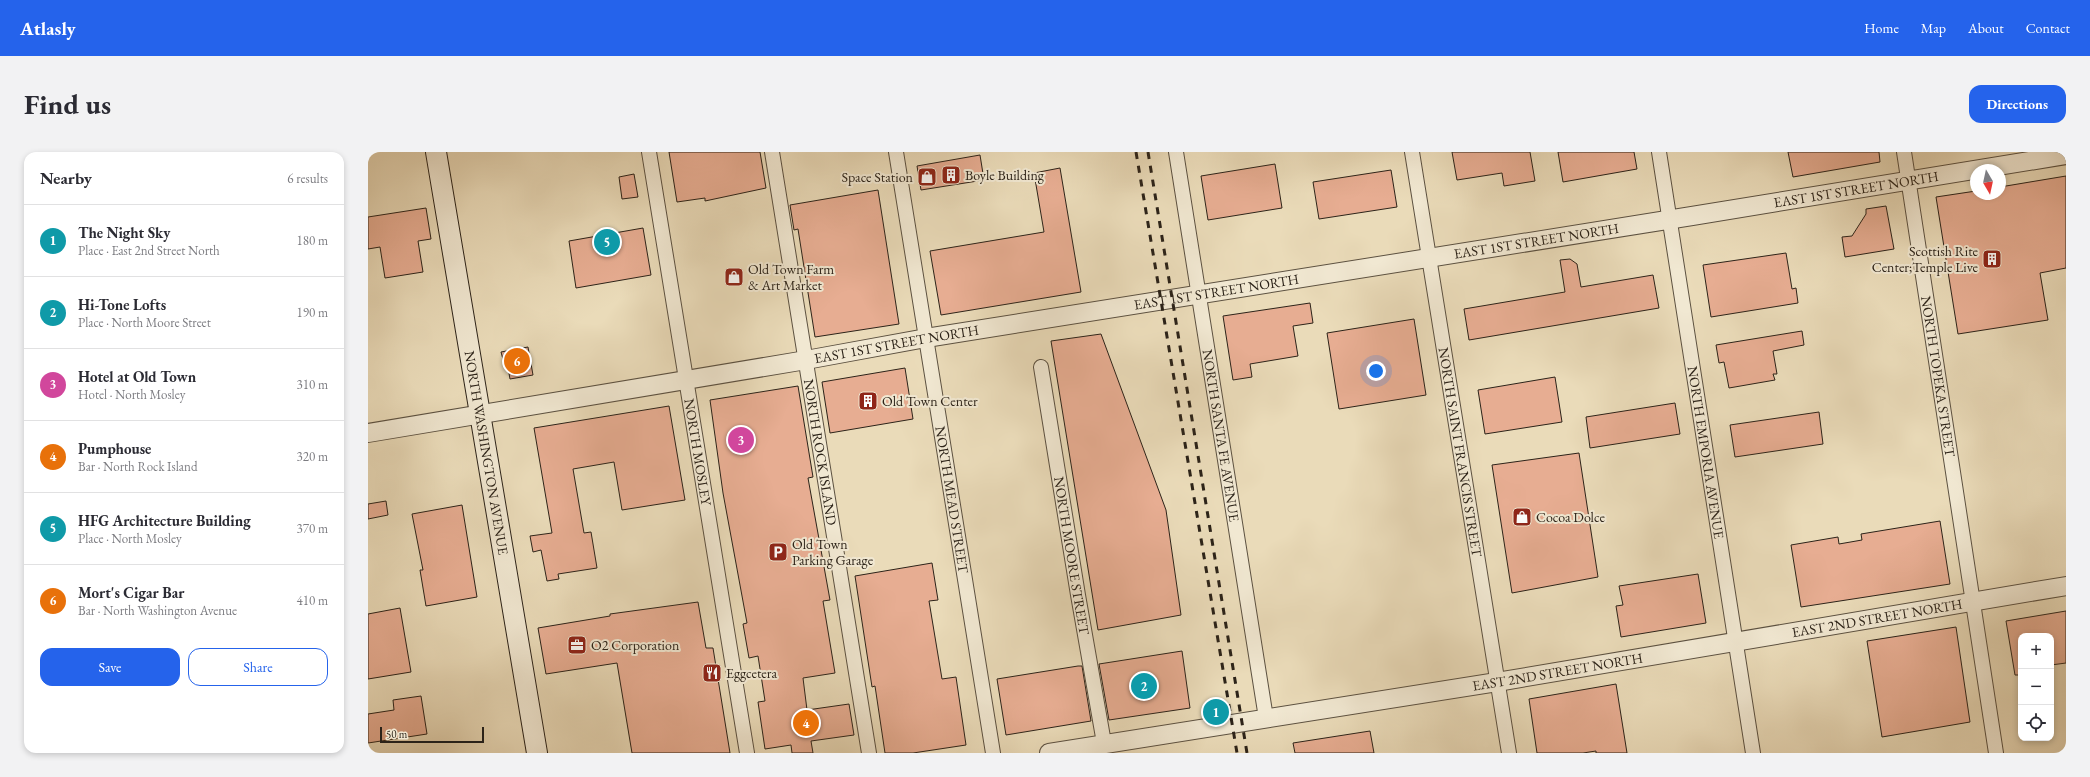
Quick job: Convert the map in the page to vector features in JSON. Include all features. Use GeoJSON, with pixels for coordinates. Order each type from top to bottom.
{"type":"FeatureCollection","features":[{"type":"Feature","properties":{"kind":"main road","name":"NORTH WASHINGTON AVENUE"},"geometry":{"type":"LineString","coordinates":[[436,152],[537,753]]}},
{"type":"Feature","properties":{"kind":"street","name":"NORTH MOSLEY"},"geometry":{"type":"LineString","coordinates":[[649,152],[747,753]]}},
{"type":"Feature","properties":{"kind":"street","name":"NORTH ROCK ISLAND"},"geometry":{"type":"LineString","coordinates":[[772,152],[870,753]]}},
{"type":"Feature","properties":{"kind":"street","name":"NORTH MEAD STREET"},"geometry":{"type":"LineString","coordinates":[[896,152],[993,753]]}},
{"type":"Feature","properties":{"kind":"street","name":"NORTH SANTA FE AVENUE"},"geometry":{"type":"LineString","coordinates":[[1176,152],[1266,718]]}},
{"type":"Feature","properties":{"kind":"street","name":"NORTH SAINT FRANCIS STREET"},"geometry":{"type":"LineString","coordinates":[[1412,152],[1508,753]]}},
{"type":"Feature","properties":{"kind":"street","name":"NORTH EMPORIA AVENUE"},"geometry":{"type":"LineString","coordinates":[[1659,152],[1753,753]]}},
{"type":"Feature","properties":{"kind":"street","name":"NORTH TOPEKA STREET"},"geometry":{"type":"LineString","coordinates":[[1904,152],[1996,753]]}},
{"type":"Feature","properties":{"kind":"street","name":"EAST 1ST STREET NORTH"},"geometry":{"type":"LineString","coordinates":[[368,432],[806,360],[926,338],[1670,220],[2066,155]]}},
{"type":"Feature","properties":{"kind":"street","name":"NORTH MOORE STREET"},"geometry":{"type":"LineString","coordinates":[[1041,367],[1084,632],[1098,747]]}},
{"type":"Feature","properties":{"kind":"street","name":"EAST 2ND STREET NORTH"},"geometry":{"type":"LineString","coordinates":[[1049,753],[1098,747],[1266,718],[1497,682],[2066,586]]}},
{"type":"Feature","properties":{"kind":"building"},"geometry":{"type":"Polygon","coordinates":[[[669,152],[760,152],[766,188],[705,201],[705,198],[677,202],[669,152]]]}},
{"type":"Feature","properties":{"kind":"building"},"geometry":{"type":"Polygon","coordinates":[[[1452,152],[1530,152],[1535,181],[1504,186],[1502,173],[1457,180],[1452,152]]]}},
{"type":"Feature","properties":{"kind":"building"},"geometry":{"type":"Polygon","coordinates":[[[1558,152],[1634,152],[1637,169],[1563,182],[1558,152]]]}},
{"type":"Feature","properties":{"kind":"building"},"geometry":{"type":"Polygon","coordinates":[[[1788,152],[1879,152],[1880,162],[1793,177],[1788,152]]]}},
{"type":"Feature","properties":{"kind":"building","name":"Boyle Building"},"geometry":{"type":"Polygon","coordinates":[[[980,155],[984,180],[921,190],[917,166],[980,155]]]}},
{"type":"Feature","properties":{"kind":"building"},"geometry":{"type":"Polygon","coordinates":[[[1275,164],[1282,208],[1208,220],[1201,176],[1275,164]]]}},
{"type":"Feature","properties":{"kind":"building"},"geometry":{"type":"Polygon","coordinates":[[[1060,168],[1081,292],[941,315],[930,251],[1044,232],[1034,173],[1060,168]]]}},
{"type":"Feature","properties":{"kind":"building"},"geometry":{"type":"Polygon","coordinates":[[[1391,170],[1397,207],[1319,219],[1313,182],[1391,170]]]}},
{"type":"Feature","properties":{"kind":"building"},"geometry":{"type":"Polygon","coordinates":[[[634,174],[638,197],[622,199],[619,177],[634,174]]]}},
{"type":"Feature","properties":{"kind":"building","name":"Scottish Rite Center;Temple Live"},"geometry":{"type":"Polygon","coordinates":[[[2066,176],[2066,268],[2040,273],[2048,320],[1958,334],[1936,197],[1970,192],[1970,200],[2006,200],[2006,186],[2066,176]]]}},
{"type":"Feature","properties":{"kind":"building"},"geometry":{"type":"Polygon","coordinates":[[[878,190],[899,324],[815,337],[798,229],[794,230],[790,205],[878,190]]]}},
{"type":"Feature","properties":{"kind":"building"},"geometry":{"type":"Polygon","coordinates":[[[1886,206],[1894,249],[1845,257],[1842,237],[1852,236],[1866,214],[1866,209],[1886,206]]]}},
{"type":"Feature","properties":{"kind":"building"},"geometry":{"type":"Polygon","coordinates":[[[426,208],[431,239],[418,241],[423,272],[385,278],[380,247],[368,249],[368,217],[426,208]]]}},
{"type":"Feature","properties":{"kind":"building"},"geometry":{"type":"Polygon","coordinates":[[[643,228],[651,275],[576,288],[569,241],[643,228]]]}},
{"type":"Feature","properties":{"kind":"building"},"geometry":{"type":"Polygon","coordinates":[[[1786,253],[1792,289],[1796,288],[1798,303],[1711,317],[1703,265],[1786,253]]]}},
{"type":"Feature","properties":{"kind":"building"},"geometry":{"type":"Polygon","coordinates":[[[1570,259],[1577,264],[1581,287],[1653,275],[1659,308],[1469,340],[1464,309],[1565,292],[1560,260],[1570,259]]]}},
{"type":"Feature","properties":{"kind":"building"},"geometry":{"type":"Polygon","coordinates":[[[1310,303],[1313,323],[1293,326],[1298,356],[1250,364],[1252,377],[1233,380],[1223,316],[1310,303]]]}},
{"type":"Feature","properties":{"kind":"building"},"geometry":{"type":"Polygon","coordinates":[[[1414,319],[1426,395],[1339,409],[1327,333],[1414,319]]]}},
{"type":"Feature","properties":{"kind":"building"},"geometry":{"type":"Polygon","coordinates":[[[1802,331],[1804,345],[1773,351],[1777,374],[1773,374],[1775,380],[1729,388],[1724,362],[1719,363],[1716,345],[1802,331]]]}},
{"type":"Feature","properties":{"kind":"building"},"geometry":{"type":"Polygon","coordinates":[[[1101,334],[1166,510],[1181,615],[1098,630],[1051,341],[1101,334]]]}},
{"type":"Feature","properties":{"kind":"building"},"geometry":{"type":"Polygon","coordinates":[[[528,347],[533,375],[510,379],[507,362],[504,363],[501,352],[528,347]]]}},
{"type":"Feature","properties":{"kind":"building","name":"Old Town Center"},"geometry":{"type":"Polygon","coordinates":[[[905,368],[913,419],[830,433],[822,382],[905,368]]]}},
{"type":"Feature","properties":{"kind":"building"},"geometry":{"type":"Polygon","coordinates":[[[1555,377],[1562,422],[1485,434],[1478,390],[1555,377]]]}},
{"type":"Feature","properties":{"kind":"building"},"geometry":{"type":"Polygon","coordinates":[[[798,386],[813,477],[808,478],[830,600],[823,601],[835,673],[803,678],[807,710],[849,704],[854,735],[811,741],[813,753],[792,753],[791,745],[765,749],[758,702],[765,701],[758,656],[749,658],[743,624],[747,623],[723,493],[710,400],[798,386]]]}},
{"type":"Feature","properties":{"kind":"building"},"geometry":{"type":"Polygon","coordinates":[[[1675,403],[1680,434],[1590,448],[1586,417],[1675,403]]]}},
{"type":"Feature","properties":{"kind":"building"},"geometry":{"type":"Polygon","coordinates":[[[669,406],[685,500],[622,510],[614,462],[573,469],[584,533],[591,532],[597,568],[558,574],[559,579],[547,581],[541,550],[533,552],[530,536],[552,533],[534,428],[669,406]]]}},
{"type":"Feature","properties":{"kind":"building"},"geometry":{"type":"Polygon","coordinates":[[[1819,412],[1823,444],[1735,457],[1730,425],[1819,412]]]}},
{"type":"Feature","properties":{"kind":"building"},"geometry":{"type":"Polygon","coordinates":[[[1579,453],[1598,577],[1512,593],[1492,465],[1579,453]]]}},
{"type":"Feature","properties":{"kind":"building"},"geometry":{"type":"Polygon","coordinates":[[[386,501],[388,515],[368,519],[368,504],[386,501]]]}},
{"type":"Feature","properties":{"kind":"building"},"geometry":{"type":"Polygon","coordinates":[[[462,505],[477,597],[426,606],[420,570],[423,570],[412,514],[462,505]]]}},
{"type":"Feature","properties":{"kind":"building"},"geometry":{"type":"Polygon","coordinates":[[[1940,521],[1950,584],[1801,607],[1791,545],[1838,537],[1839,544],[1862,540],[1861,534],[1940,521]]]}},
{"type":"Feature","properties":{"kind":"building"},"geometry":{"type":"Polygon","coordinates":[[[932,563],[938,600],[929,601],[942,679],[956,677],[966,745],[913,753],[885,753],[875,686],[872,687],[855,576],[932,563]]]}},
{"type":"Feature","properties":{"kind":"building"},"geometry":{"type":"Polygon","coordinates":[[[1698,574],[1706,623],[1621,637],[1616,606],[1623,605],[1619,586],[1698,574]]]}},
{"type":"Feature","properties":{"kind":"building"},"geometry":{"type":"Polygon","coordinates":[[[698,602],[706,648],[713,648],[730,753],[632,753],[617,663],[546,674],[538,628],[610,616],[610,614],[698,602]]]}},
{"type":"Feature","properties":{"kind":"building"},"geometry":{"type":"Polygon","coordinates":[[[400,608],[411,672],[368,679],[368,614],[400,608]]]}},
{"type":"Feature","properties":{"kind":"building"},"geometry":{"type":"Polygon","coordinates":[[[2066,611],[2066,663],[2054,665],[2054,633],[2018,633],[2018,675],[2015,675],[2006,621],[2066,611]]]}},
{"type":"Feature","properties":{"kind":"building"},"geometry":{"type":"Polygon","coordinates":[[[1956,627],[1970,722],[1882,737],[1867,641],[1956,627]]]}},
{"type":"Feature","properties":{"kind":"building"},"geometry":{"type":"Polygon","coordinates":[[[1182,651],[1190,708],[1109,720],[1099,664],[1182,651]]]}},
{"type":"Feature","properties":{"kind":"building"},"geometry":{"type":"Polygon","coordinates":[[[1082,666],[1091,721],[1006,735],[997,679],[1082,666]]]}},
{"type":"Feature","properties":{"kind":"building"},"geometry":{"type":"Polygon","coordinates":[[[1616,684],[1627,753],[1596,753],[1596,751],[1583,753],[1537,753],[1529,699],[1616,684]]]}},
{"type":"Feature","properties":{"kind":"building"},"geometry":{"type":"Polygon","coordinates":[[[421,696],[427,734],[368,743],[368,714],[394,710],[393,700],[421,696]]]}},
{"type":"Feature","properties":{"kind":"building"},"geometry":{"type":"Polygon","coordinates":[[[1370,731],[1374,753],[1295,753],[1293,743],[1370,731]]]}},
{"type":"Feature","properties":{"kind":"railway"},"geometry":{"type":"LineString","coordinates":[[1136,152],[1237,753]]}},
{"type":"Feature","properties":{"kind":"railway"},"geometry":{"type":"LineString","coordinates":[[1148,152],[1247,753]]}},
{"type":"Feature","properties":{"kind":"place","name":"Boyle Building"},"geometry":{"type":"Point","coordinates":[951,175]}},
{"type":"Feature","properties":{"kind":"place","name":"Space Station"},"geometry":{"type":"Point","coordinates":[927,177]}},
{"type":"Feature","properties":{"kind":"place","name":"HFG Architecture Building"},"geometry":{"type":"Point","coordinates":[607,242]}},
{"type":"Feature","properties":{"kind":"place","name":"Scottish Rite Center;Temple Live"},"geometry":{"type":"Point","coordinates":[1992,259]}},
{"type":"Feature","properties":{"kind":"place","name":"Old Town Farm & Art Market"},"geometry":{"type":"Point","coordinates":[734,277]}},
{"type":"Feature","properties":{"kind":"place","name":"Mort's Cigar Bar"},"geometry":{"type":"Point","coordinates":[517,361]}},
{"type":"Feature","properties":{"kind":"place","name":"Old Town Center"},"geometry":{"type":"Point","coordinates":[868,401]}},
{"type":"Feature","properties":{"kind":"place","name":"Hotel at Old Town"},"geometry":{"type":"Point","coordinates":[741,440]}},
{"type":"Feature","properties":{"kind":"place","name":"Cocoa Dolce"},"geometry":{"type":"Point","coordinates":[1522,517]}},
{"type":"Feature","properties":{"kind":"place","name":"Old Town Parking Garage"},"geometry":{"type":"Point","coordinates":[778,552]}},
{"type":"Feature","properties":{"kind":"place","name":"O2 Corporation"},"geometry":{"type":"Point","coordinates":[577,645]}},
{"type":"Feature","properties":{"kind":"place","name":"Eggcetera"},"geometry":{"type":"Point","coordinates":[712,673]}},
{"type":"Feature","properties":{"kind":"place","name":"Hi-Tone Lofts"},"geometry":{"type":"Point","coordinates":[1144,686]}},
{"type":"Feature","properties":{"kind":"place","name":"The Night Sky"},"geometry":{"type":"Point","coordinates":[1216,712]}},
{"type":"Feature","properties":{"kind":"place","name":"Pumphouse"},"geometry":{"type":"Point","coordinates":[806,723]}}]}
